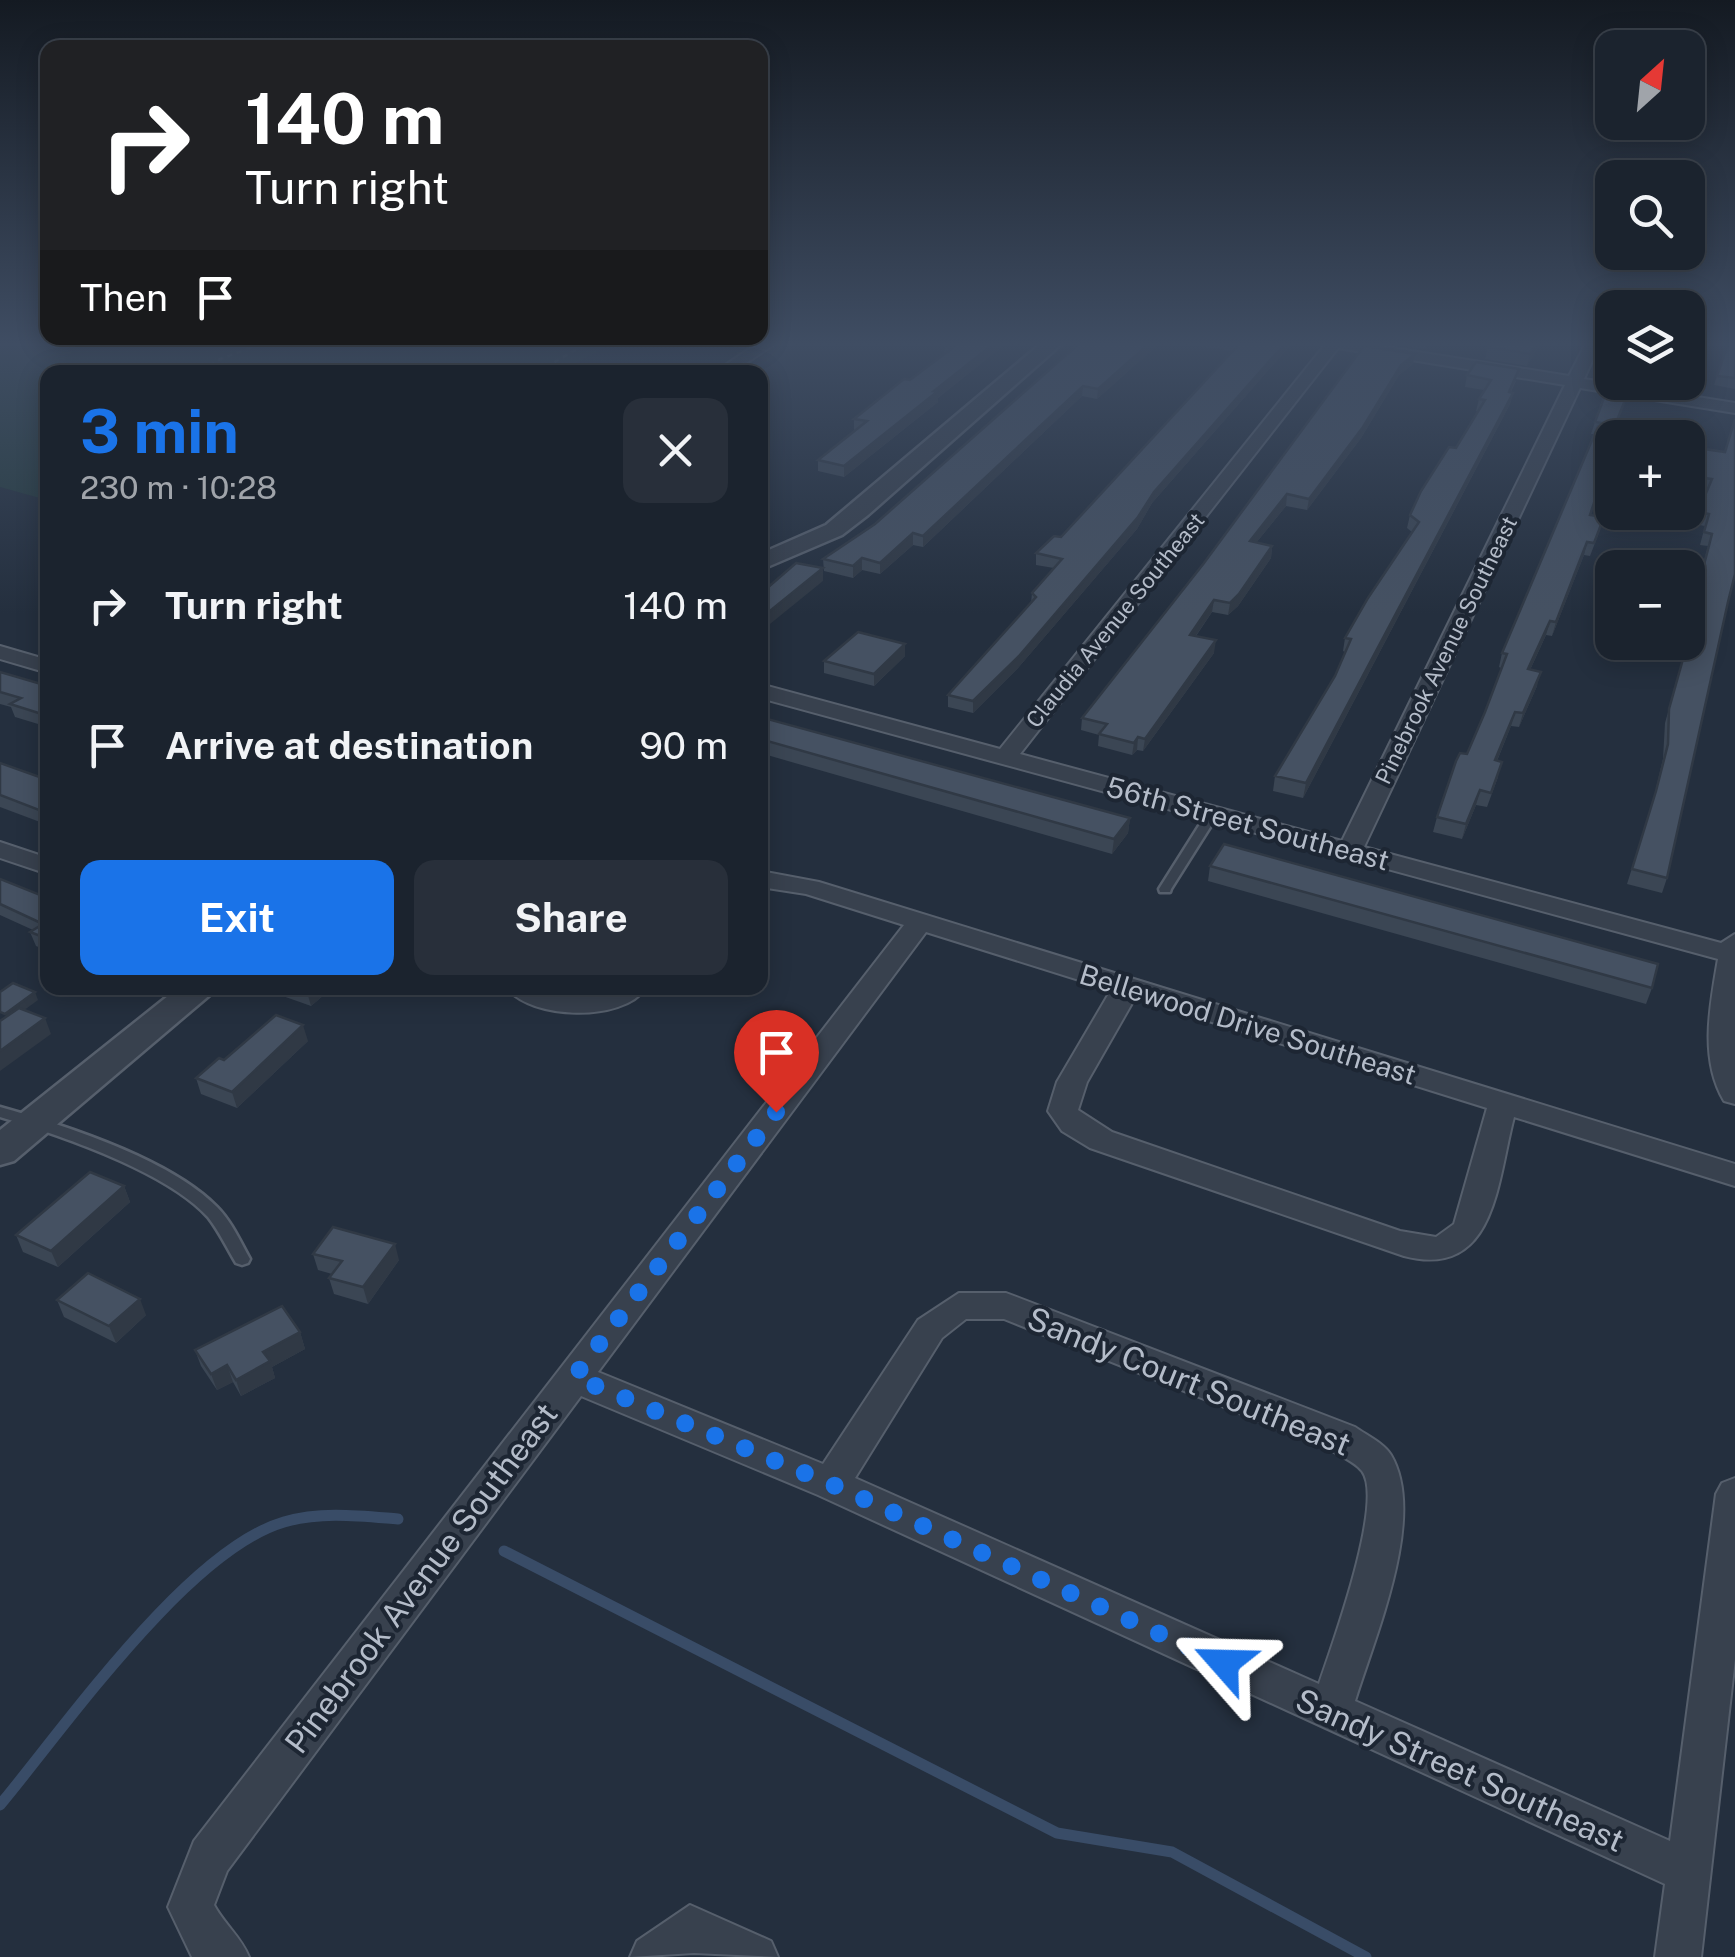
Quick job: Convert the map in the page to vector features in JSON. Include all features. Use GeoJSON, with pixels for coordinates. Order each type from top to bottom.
{"type":"FeatureCollection","features":[{"type":"Feature","properties":{"kind":"street"},"geometry":{"type":"LineString","coordinates":[[768,560],[834,530],[949,432]]}},
{"type":"Feature","properties":{"kind":"street","name":"Claudia Avenue Southeast"},"geometry":{"type":"LineString","coordinates":[[1006,757],[1260,432]]}},
{"type":"Feature","properties":{"kind":"street","name":"Pinebrook Avenue Southeast"},"geometry":{"type":"LineString","coordinates":[[1350,850],[1548,432]]}},
{"type":"Feature","properties":{"kind":"street"},"geometry":{"type":"LineString","coordinates":[[0,652],[40,664]]}},
{"type":"Feature","properties":{"kind":"street","name":"56th Street Southeast"},"geometry":{"type":"LineString","coordinates":[[768,693],[1734,950]]}},
{"type":"Feature","properties":{"kind":"street"},"geometry":{"type":"LineString","coordinates":[[0,850],[40,865]]}},
{"type":"Feature","properties":{"kind":"street","name":"Bellewood Drive Southeast"},"geometry":{"type":"LineString","coordinates":[[768,880],[810,888],[1735,1175]]}},
{"type":"Feature","properties":{"kind":"street","name":"Pinebrook Avenue Southeast"},"geometry":{"type":"LineString","coordinates":[[226,1957],[212,1948],[191,1908],[210,1857],[920,922]]}},
{"type":"Feature","properties":{"kind":"street"},"geometry":{"type":"LineString","coordinates":[[1734,950],[1721,1036],[1725,1070],[1735,1094]]}},
{"type":"Feature","properties":{"kind":"street"},"geometry":{"type":"LineString","coordinates":[[1127,986],[1072,1082],[1062,1111],[1073,1124],[1101,1140],[1393,1241],[1419,1248],[1444,1249],[1459,1244],[1469,1228],[1503,1104]]}},
{"type":"Feature","properties":{"kind":"street"},"geometry":{"type":"LineString","coordinates":[[0,1151],[18,1117],[190,995]]}},
{"type":"Feature","properties":{"kind":"street"},"geometry":{"type":"LineString","coordinates":[[547,995],[592,1007],[625,995]]}},
{"type":"Feature","properties":{"kind":"street","name":"Sandy Court Southeast"},"geometry":{"type":"LineString","coordinates":[[831,1484],[930,1329],[959,1306],[1006,1306],[1342,1438],[1376,1461],[1387,1488],[1376,1569],[1331,1712]]}},
{"type":"Feature","properties":{"kind":"street","name":"Sandy Street Southeast"},"geometry":{"type":"LineString","coordinates":[[574,1377],[831,1484],[1689,1872]]}},
{"type":"Feature","properties":{"kind":"street"},"geometry":{"type":"LineString","coordinates":[[1678,1957],[1735,1494]]}},
{"type":"Feature","properties":{"kind":"street"},"geometry":{"type":"LineString","coordinates":[[654,1957],[690,1928],[755,1957]]}},
{"type":"Feature","properties":{"kind":"lane"},"geometry":{"type":"LineString","coordinates":[[1165,888],[1213,813]]}},
{"type":"Feature","properties":{"kind":"lane"},"geometry":{"type":"LineString","coordinates":[[18,1117],[168,1179],[211,1210],[242,1259]]}},
{"type":"Feature","properties":{"kind":"green space"},"geometry":{"type":"Polygon","coordinates":[[[0,432],[40,432],[40,498],[0,487],[0,432]]]}},
{"type":"Feature","properties":{"kind":"building"},"geometry":{"type":"Polygon","coordinates":[[[853,432],[886,432],[844,466],[818,460],[853,432]]]}},
{"type":"Feature","properties":{"kind":"building"},"geometry":{"type":"Polygon","coordinates":[[[979,432],[1034,432],[923,536],[913,533],[880,563],[862,558],[853,566],[823,559],[875,524],[979,432]]]}},
{"type":"Feature","properties":{"kind":"building"},"geometry":{"type":"Polygon","coordinates":[[[1158,432],[1207,432],[1019,656],[973,701],[948,695],[1036,597],[1032,593],[1062,559],[1036,553],[1054,536],[1061,537],[1158,432]]]}},
{"type":"Feature","properties":{"kind":"building"},"geometry":{"type":"Polygon","coordinates":[[[1300,432],[1359,432],[1309,499],[1287,494],[1250,541],[1272,546],[1239,594],[1230,603],[1214,600],[1190,635],[1216,640],[1145,739],[1138,737],[1134,743],[1099,734],[1107,724],[1082,718],[1300,432]]]}},
{"type":"Feature","properties":{"kind":"building"},"geometry":{"type":"Polygon","coordinates":[[[1465,432],[1492,432],[1306,783],[1275,776],[1335,676],[1351,639],[1345,638],[1419,522],[1410,515],[1421,491],[1449,447],[1456,448],[1465,432]]]}},
{"type":"Feature","properties":{"kind":"building"},"geometry":{"type":"Polygon","coordinates":[[[1731,432],[1735,432],[1735,574],[1667,878],[1632,869],[1668,744],[1669,709],[1683,660],[1705,660],[1705,561],[1712,534],[1704,532],[1709,514],[1705,513],[1705,496],[1712,479],[1705,478],[1705,449],[1725,452],[1731,432]]]}},
{"type":"Feature","properties":{"kind":"building"},"geometry":{"type":"Polygon","coordinates":[[[1595,433],[1595,500],[1590,515],[1595,516],[1595,530],[1599,530],[1594,543],[1587,542],[1556,622],[1550,621],[1528,669],[1541,672],[1523,713],[1515,712],[1495,760],[1502,762],[1491,793],[1480,790],[1466,824],[1437,817],[1456,761],[1460,753],[1467,754],[1507,654],[1502,653],[1595,433]]]}},
{"type":"Feature","properties":{"kind":"building"},"geometry":{"type":"Polygon","coordinates":[[[796,563],[823,568],[768,613],[768,587],[796,563]]]}},
{"type":"Feature","properties":{"kind":"building"},"geometry":{"type":"Polygon","coordinates":[[[858,632],[905,644],[874,674],[824,661],[858,632]]]}},
{"type":"Feature","properties":{"kind":"building"},"geometry":{"type":"Polygon","coordinates":[[[0,672],[40,684],[40,713],[10,704],[21,698],[0,692],[0,672]]]}},
{"type":"Feature","properties":{"kind":"building"},"geometry":{"type":"Polygon","coordinates":[[[768,719],[1130,818],[1114,839],[768,741],[768,719]]]}},
{"type":"Feature","properties":{"kind":"building"},"geometry":{"type":"Polygon","coordinates":[[[0,763],[40,777],[40,810],[0,795],[0,763]]]}},
{"type":"Feature","properties":{"kind":"building"},"geometry":{"type":"Polygon","coordinates":[[[1224,844],[1658,964],[1652,988],[1210,866],[1224,844]]]}},
{"type":"Feature","properties":{"kind":"building"},"geometry":{"type":"Polygon","coordinates":[[[0,879],[40,895],[40,923],[0,904],[0,879]]]}},
{"type":"Feature","properties":{"kind":"building"},"geometry":{"type":"Polygon","coordinates":[[[13,983],[35,992],[5,1014],[0,1012],[0,992],[13,983]]]}},
{"type":"Feature","properties":{"kind":"building"},"geometry":{"type":"Polygon","coordinates":[[[19,1008],[45,1018],[0,1051],[0,1021],[19,1008]]]}},
{"type":"Feature","properties":{"kind":"building"},"geometry":{"type":"Polygon","coordinates":[[[276,1015],[303,1025],[232,1092],[196,1078],[219,1058],[224,1060],[276,1015]]]}},
{"type":"Feature","properties":{"kind":"building"},"geometry":{"type":"Polygon","coordinates":[[[90,1172],[124,1186],[51,1251],[16,1235],[90,1172]]]}},
{"type":"Feature","properties":{"kind":"building"},"geometry":{"type":"Polygon","coordinates":[[[333,1227],[395,1244],[363,1287],[329,1278],[342,1261],[313,1254],[333,1227]]]}},
{"type":"Feature","properties":{"kind":"building"},"geometry":{"type":"Polygon","coordinates":[[[88,1273],[140,1299],[109,1326],[57,1300],[88,1273]]]}},
{"type":"Feature","properties":{"kind":"building"},"geometry":{"type":"Polygon","coordinates":[[[282,1306],[300,1332],[263,1352],[270,1361],[236,1380],[227,1365],[211,1374],[195,1350],[282,1306]]]}},
{"type":"Feature","properties":{"kind":"waterway"},"geometry":{"type":"LineString","coordinates":[[0,1805],[130,1645],[208,1567],[247,1539],[284,1522],[341,1515],[398,1519]]}},
{"type":"Feature","properties":{"kind":"waterway"},"geometry":{"type":"LineString","coordinates":[[504,1551],[1057,1833],[1172,1852],[1366,1957]]}},
{"type":"Feature","properties":{"kind":"route"},"geometry":{"type":"LineString","coordinates":[[776,1112],[574,1377],[831,1484],[1224,1663]]}}]}
